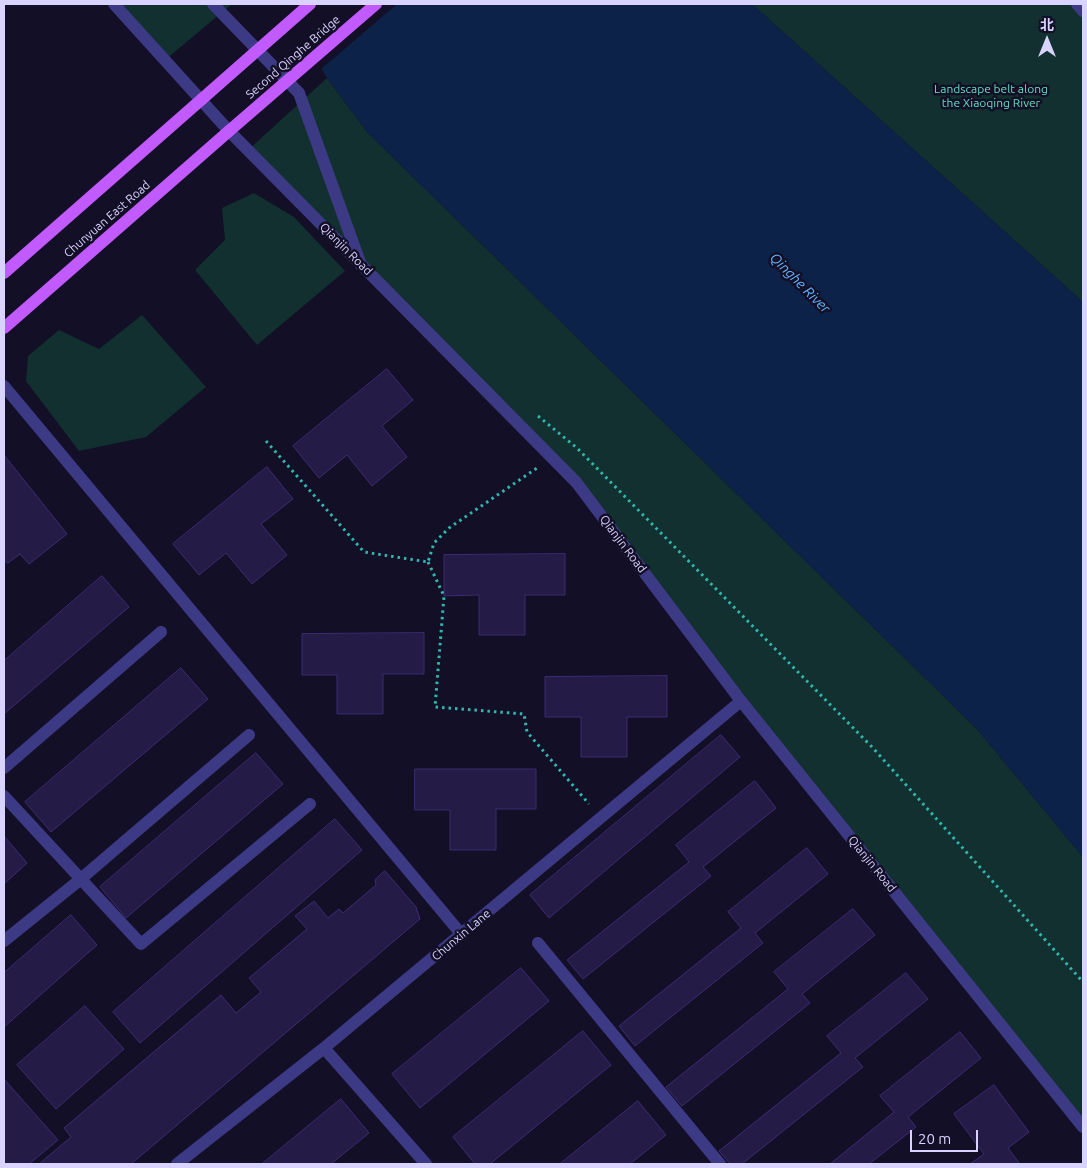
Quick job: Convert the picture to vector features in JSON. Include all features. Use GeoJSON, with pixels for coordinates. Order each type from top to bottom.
{"type":"FeatureCollection","features":[{"type":"Feature","properties":{"kind":"main road"},"geometry":{"type":"LineString","coordinates":[[4,274],[310,4]]}},
{"type":"Feature","properties":{"kind":"main road","name":"Second Qinghe Bridge"},"geometry":{"type":"LineString","coordinates":[[229,131],[376,4]]}},
{"type":"Feature","properties":{"kind":"main road","name":"Chunyuan East Road"},"geometry":{"type":"LineString","coordinates":[[4,328],[229,131]]}},
{"type":"Feature","properties":{"kind":"street","name":"Qianjin Road"},"geometry":{"type":"LineString","coordinates":[[114,4],[229,131],[576,482],[741,701],[1083,1127]]}},
{"type":"Feature","properties":{"kind":"street"},"geometry":{"type":"LineString","coordinates":[[213,4],[299,93],[361,265]]}},
{"type":"Feature","properties":{"kind":"street"},"geometry":{"type":"LineString","coordinates":[[1077,4],[1083,11]]}},
{"type":"Feature","properties":{"kind":"street"},"geometry":{"type":"LineString","coordinates":[[4,386],[462,935]]}},
{"type":"Feature","properties":{"kind":"street"},"geometry":{"type":"LineString","coordinates":[[4,768],[160,632]]}},
{"type":"Feature","properties":{"kind":"street","name":"Chunxin Lane"},"geometry":{"type":"LineString","coordinates":[[177,1164],[324,1048],[462,935],[741,701]]}},
{"type":"Feature","properties":{"kind":"street"},"geometry":{"type":"LineString","coordinates":[[4,941],[249,735]]}},
{"type":"Feature","properties":{"kind":"street"},"geometry":{"type":"LineString","coordinates":[[4,796],[141,944],[310,804]]}},
{"type":"Feature","properties":{"kind":"street"},"geometry":{"type":"LineString","coordinates":[[538,943],[720,1164]]}},
{"type":"Feature","properties":{"kind":"street"},"geometry":{"type":"LineString","coordinates":[[324,1048],[426,1164]]}},
{"type":"Feature","properties":{"kind":"path"},"geometry":{"type":"LineString","coordinates":[[531,410],[577,448],[872,747],[1083,982]]}},
{"type":"Feature","properties":{"kind":"path"},"geometry":{"type":"LineString","coordinates":[[266,441],[364,552],[428,562]]}},
{"type":"Feature","properties":{"kind":"path"},"geometry":{"type":"LineString","coordinates":[[552,458],[449,528],[434,543],[428,562],[444,596],[435,707],[524,714],[528,732],[601,818]]}},
{"type":"Feature","properties":{"kind":"green space"},"geometry":{"type":"Polygon","coordinates":[[[114,4],[232,4],[165,60],[114,4]]]}},
{"type":"Feature","properties":{"kind":"green space","name":"Landscape belt along the Xiaoqing River"},"geometry":{"type":"Polygon","coordinates":[[[752,4],[1083,4],[1083,302],[752,4]]]}},
{"type":"Feature","properties":{"kind":"green space"},"geometry":{"type":"Polygon","coordinates":[[[327,78],[367,132],[976,728],[1083,857],[1083,1127],[576,482],[248,150],[327,78]]]}},
{"type":"Feature","properties":{"kind":"green space"},"geometry":{"type":"Polygon","coordinates":[[[254,193],[294,217],[345,271],[257,345],[195,270],[225,240],[222,208],[254,193]]]}},
{"type":"Feature","properties":{"kind":"green space"},"geometry":{"type":"Polygon","coordinates":[[[142,315],[206,387],[146,437],[79,451],[26,381],[28,356],[59,330],[99,349],[142,315]]]}},
{"type":"Feature","properties":{"kind":"water","name":"Qinghe River"},"geometry":{"type":"Polygon","coordinates":[[[283,4],[752,4],[1083,302],[1083,857],[976,728],[367,132],[327,78],[283,4]]]}},
{"type":"Feature","properties":{"kind":"pier"},"geometry":{"type":"Polygon","coordinates":[[[281,4],[397,4],[320,70],[281,4]]]}},
{"type":"Feature","properties":{"kind":"building"},"geometry":{"type":"Polygon","coordinates":[[[387,369],[413,400],[382,426],[407,457],[372,486],[347,455],[319,478],[293,446],[387,369]]]}},
{"type":"Feature","properties":{"kind":"building"},"geometry":{"type":"Polygon","coordinates":[[[4,455],[67,534],[29,564],[20,554],[8,563],[4,561],[4,455]]]}},
{"type":"Feature","properties":{"kind":"building"},"geometry":{"type":"Polygon","coordinates":[[[267,467],[293,499],[261,524],[287,555],[252,584],[226,553],[199,575],[173,544],[267,467]]]}},
{"type":"Feature","properties":{"kind":"building"},"geometry":{"type":"Polygon","coordinates":[[[565,554],[565,595],[525,595],[525,635],[479,635],[479,595],[444,596],[444,555],[565,554]]]}},
{"type":"Feature","properties":{"kind":"building"},"geometry":{"type":"Polygon","coordinates":[[[102,576],[129,607],[4,714],[4,661],[102,576]]]}},
{"type":"Feature","properties":{"kind":"building"},"geometry":{"type":"Polygon","coordinates":[[[424,633],[424,674],[383,674],[383,714],[337,714],[337,675],[302,675],[302,634],[424,633]]]}},
{"type":"Feature","properties":{"kind":"building"},"geometry":{"type":"Polygon","coordinates":[[[181,668],[208,699],[51,832],[25,802],[181,668]]]}},
{"type":"Feature","properties":{"kind":"building"},"geometry":{"type":"Polygon","coordinates":[[[667,676],[667,717],[627,717],[627,757],[581,757],[581,717],[545,717],[545,677],[667,676]]]}},
{"type":"Feature","properties":{"kind":"building"},"geometry":{"type":"Polygon","coordinates":[[[721,735],[740,757],[549,918],[530,895],[721,735]]]}},
{"type":"Feature","properties":{"kind":"building"},"geometry":{"type":"Polygon","coordinates":[[[256,753],[283,784],[126,918],[100,887],[256,753]]]}},
{"type":"Feature","properties":{"kind":"building"},"geometry":{"type":"Polygon","coordinates":[[[415,769],[536,769],[536,809],[496,809],[496,850],[450,850],[450,810],[415,810],[415,769]]]}},
{"type":"Feature","properties":{"kind":"building"},"geometry":{"type":"Polygon","coordinates":[[[755,781],[776,808],[703,867],[711,876],[583,979],[567,960],[689,862],[676,845],[755,781]]]}},
{"type":"Feature","properties":{"kind":"building"},"geometry":{"type":"Polygon","coordinates":[[[335,819],[362,850],[140,1043],[113,1012],[335,819]]]}},
{"type":"Feature","properties":{"kind":"building"},"geometry":{"type":"Polygon","coordinates":[[[4,836],[27,863],[4,884],[4,836]]]}},
{"type":"Feature","properties":{"kind":"building"},"geometry":{"type":"Polygon","coordinates":[[[807,848],[828,874],[755,933],[763,943],[635,1046],[619,1026],[741,928],[728,912],[807,848]]]}},
{"type":"Feature","properties":{"kind":"building"},"geometry":{"type":"Polygon","coordinates":[[[385,871],[416,907],[420,919],[131,1164],[39,1164],[71,1137],[64,1128],[221,995],[236,1013],[261,992],[249,978],[307,929],[295,916],[314,901],[328,918],[339,909],[343,913],[376,885],[375,880],[385,871]]]}},
{"type":"Feature","properties":{"kind":"building"},"geometry":{"type":"Polygon","coordinates":[[[853,909],[875,935],[802,994],[810,1003],[682,1106],[666,1087],[788,989],[774,972],[853,909]]]}},
{"type":"Feature","properties":{"kind":"building"},"geometry":{"type":"Polygon","coordinates":[[[71,915],[97,945],[4,1027],[4,973],[71,915]]]}},
{"type":"Feature","properties":{"kind":"building"},"geometry":{"type":"Polygon","coordinates":[[[521,968],[549,1001],[420,1108],[392,1074],[521,968]]]}},
{"type":"Feature","properties":{"kind":"building"},"geometry":{"type":"Polygon","coordinates":[[[906,973],[928,999],[855,1058],[863,1067],[742,1164],[730,1164],[719,1151],[841,1053],[827,1036],[906,973]]]}},
{"type":"Feature","properties":{"kind":"building"},"geometry":{"type":"Polygon","coordinates":[[[85,1006],[124,1049],[56,1109],[17,1065],[85,1006]]]}},
{"type":"Feature","properties":{"kind":"building"},"geometry":{"type":"Polygon","coordinates":[[[583,1031],[611,1065],[490,1164],[475,1164],[453,1137],[583,1031]]]}},
{"type":"Feature","properties":{"kind":"building"},"geometry":{"type":"Polygon","coordinates":[[[960,1032],[981,1058],[908,1117],[916,1127],[869,1164],[830,1164],[894,1112],[880,1096],[960,1032]]]}},
{"type":"Feature","properties":{"kind":"building"},"geometry":{"type":"Polygon","coordinates":[[[4,1079],[58,1140],[29,1164],[4,1164],[4,1079]]]}},
{"type":"Feature","properties":{"kind":"building"},"geometry":{"type":"Polygon","coordinates":[[[994,1085],[1029,1132],[1008,1148],[1020,1164],[970,1164],[984,1154],[954,1114],[994,1085]]]}},
{"type":"Feature","properties":{"kind":"building"},"geometry":{"type":"Polygon","coordinates":[[[341,1099],[369,1133],[331,1164],[262,1164],[341,1099]]]}},
{"type":"Feature","properties":{"kind":"building"},"geometry":{"type":"Polygon","coordinates":[[[638,1101],[666,1135],[630,1164],[560,1164],[638,1101]]]}}]}
